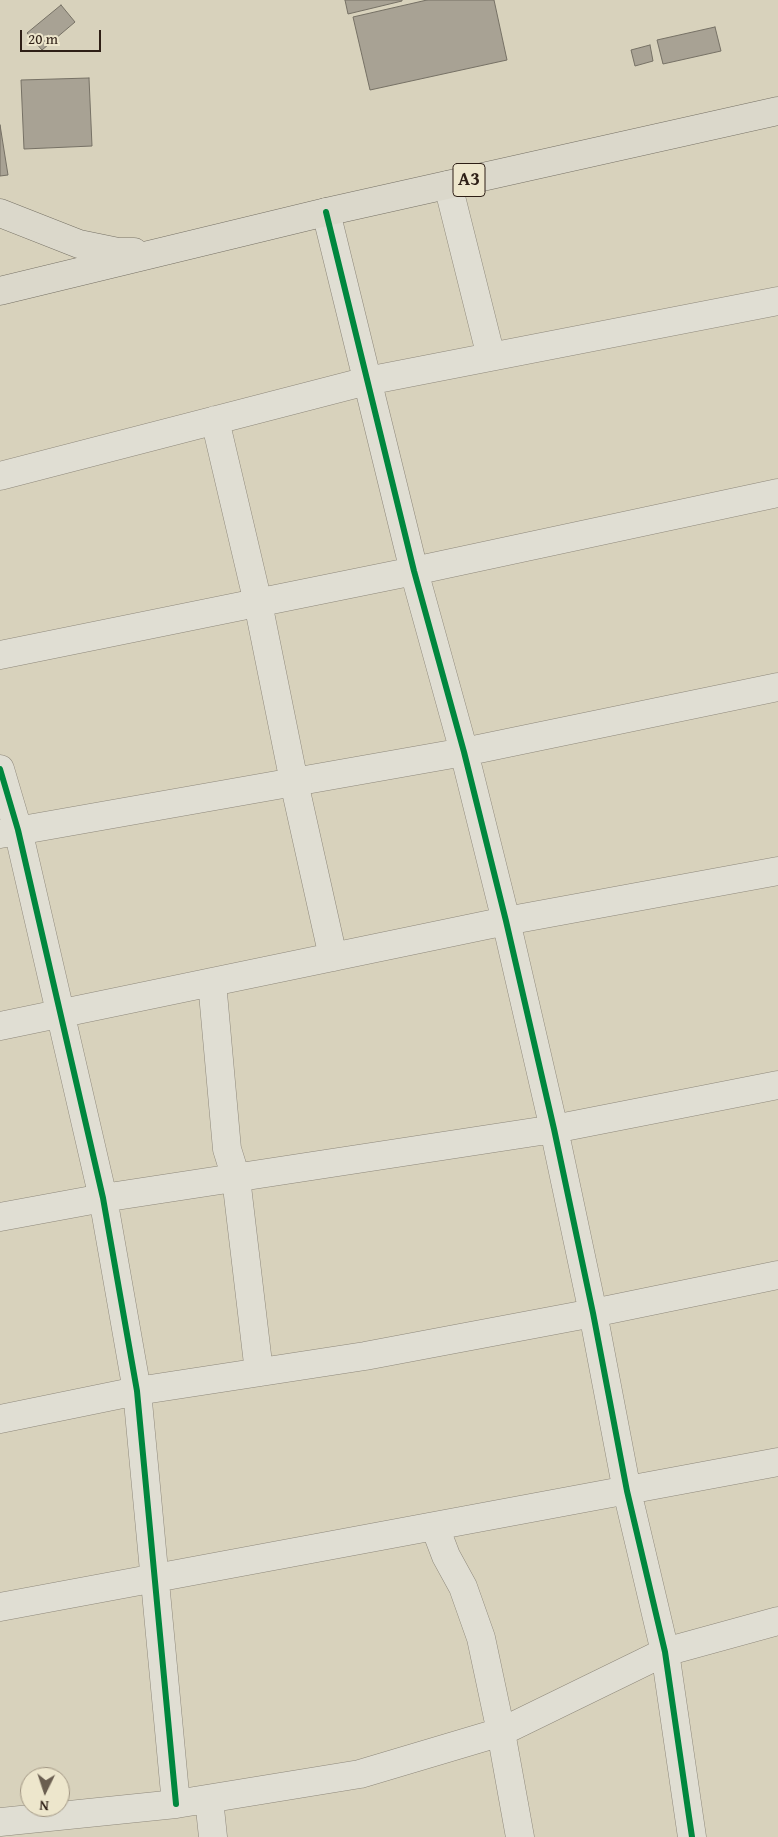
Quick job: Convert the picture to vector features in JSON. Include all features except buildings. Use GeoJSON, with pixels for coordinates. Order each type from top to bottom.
{"type":"FeatureCollection","features":[{"type":"Feature","properties":{"kind":"highway","name":"A3"},"geometry":{"type":"LineString","coordinates":[[0,291],[326,212],[778,112]]}},
{"type":"Feature","properties":{"kind":"highway","name":"A3"},"geometry":{"type":"LineString","coordinates":[[0,213],[79,244],[118,252],[160,252]]}},
{"type":"Feature","properties":{"kind":"street"},"geometry":{"type":"LineString","coordinates":[[448,185],[491,357]]}},
{"type":"Feature","properties":{"kind":"street"},"geometry":{"type":"LineString","coordinates":[[326,212],[414,571],[464,752],[506,921],[554,1129],[593,1313],[627,1491],[665,1652],[692,1837]]}},
{"type":"Feature","properties":{"kind":"street"},"geometry":{"type":"LineString","coordinates":[[0,476],[367,381],[778,301]]}},
{"type":"Feature","properties":{"kind":"street"},"geometry":{"type":"LineString","coordinates":[[214,420],[258,603],[332,957]]}},
{"type":"Feature","properties":{"kind":"street"},"geometry":{"type":"LineString","coordinates":[[0,655],[414,571],[778,493]]}},
{"type":"Feature","properties":{"kind":"street"},"geometry":{"type":"LineString","coordinates":[[9,832],[464,752],[778,686]]}},
{"type":"Feature","properties":{"kind":"street"},"geometry":{"type":"LineString","coordinates":[[0,769],[9,832],[61,1013],[103,1198],[137,1391],[176,1804]]}},
{"type":"Feature","properties":{"kind":"street"},"geometry":{"type":"LineString","coordinates":[[0,1026],[506,921],[778,871]]}},
{"type":"Feature","properties":{"kind":"street"},"geometry":{"type":"LineString","coordinates":[[212,982],[227,1149],[236,1178],[259,1372]]}},
{"type":"Feature","properties":{"kind":"street"},"geometry":{"type":"LineString","coordinates":[[0,1217],[103,1198],[554,1129],[778,1085]]}},
{"type":"Feature","properties":{"kind":"street"},"geometry":{"type":"LineString","coordinates":[[0,1419],[137,1391],[365,1356],[593,1313],[778,1275]]}},
{"type":"Feature","properties":{"kind":"street"},"geometry":{"type":"LineString","coordinates":[[0,1608],[778,1462]]}},
{"type":"Feature","properties":{"kind":"street"},"geometry":{"type":"LineString","coordinates":[[435,1527],[446,1556],[463,1587],[480,1638],[501,1732],[520,1837]]}},
{"type":"Feature","properties":{"kind":"street"},"geometry":{"type":"LineString","coordinates":[[0,1822],[176,1804],[360,1774],[501,1732],[665,1652],[778,1622]]}},
{"type":"Feature","properties":{"kind":"street"},"geometry":{"type":"LineString","coordinates":[[209,1799],[213,1837]]}},
{"type":"Feature","properties":{"kind":"cycle path"},"geometry":{"type":"LineString","coordinates":[[326,212],[414,571],[464,752],[506,921],[554,1129],[593,1313],[627,1491],[665,1652],[692,1837]]}},
{"type":"Feature","properties":{"kind":"cycle path"},"geometry":{"type":"LineString","coordinates":[[0,769],[18,830],[103,1198],[137,1391],[176,1804]]}}]}
